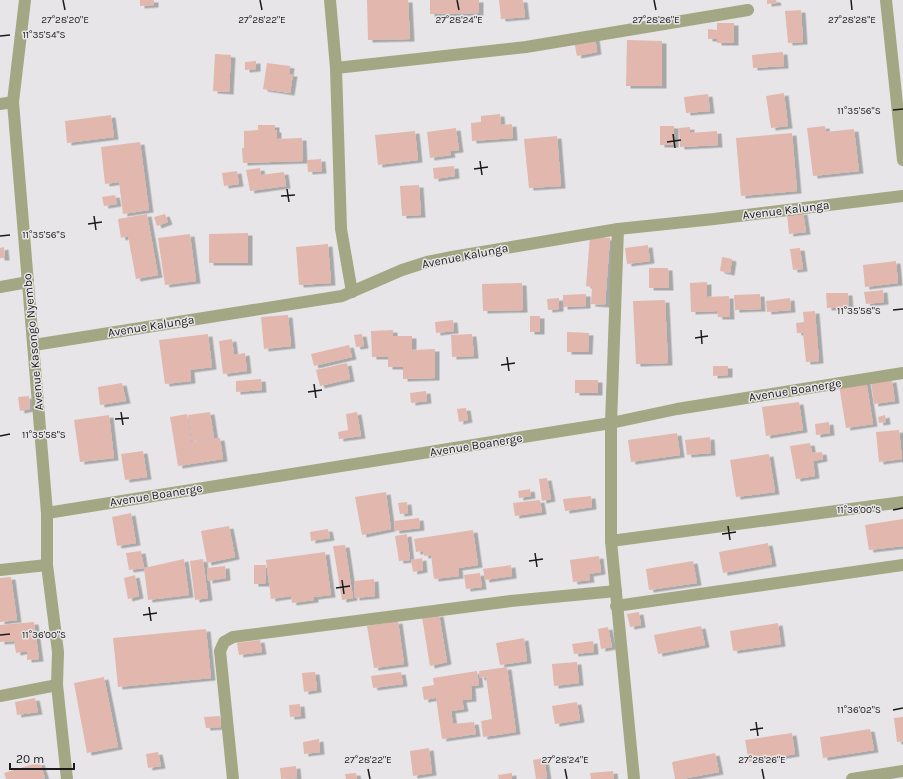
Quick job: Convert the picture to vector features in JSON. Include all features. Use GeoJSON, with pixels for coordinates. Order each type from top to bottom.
{"type":"FeatureCollection","features":[{"type":"Feature","properties":{"kind":"street","name":"Avenue Kasongo Nyembo"},"geometry":{"type":"LineString","coordinates":[[25,0],[14,102],[48,513],[47,565],[58,652],[57,684],[67,779]]}},
{"type":"Feature","properties":{"kind":"street"},"geometry":{"type":"LineString","coordinates":[[330,0],[336,68],[341,229],[352,292]]}},
{"type":"Feature","properties":{"kind":"street"},"geometry":{"type":"LineString","coordinates":[[886,0],[903,160]]}},
{"type":"Feature","properties":{"kind":"street"},"geometry":{"type":"LineString","coordinates":[[336,68],[526,47],[748,10]]}},
{"type":"Feature","properties":{"kind":"street"},"geometry":{"type":"LineString","coordinates":[[0,104],[14,102]]}},
{"type":"Feature","properties":{"kind":"street","name":"Avenue Kalunga"},"geometry":{"type":"LineString","coordinates":[[34,345],[342,296],[402,270],[427,262],[618,229],[903,196]]}},
{"type":"Feature","properties":{"kind":"street"},"geometry":{"type":"LineString","coordinates":[[618,229],[611,423],[611,541],[616,606],[634,779]]}},
{"type":"Feature","properties":{"kind":"street"},"geometry":{"type":"LineString","coordinates":[[0,287],[28,282]]}},
{"type":"Feature","properties":{"kind":"street","name":"Avenue Boanerge"},"geometry":{"type":"LineString","coordinates":[[48,513],[611,423],[677,410],[903,373]]}},
{"type":"Feature","properties":{"kind":"street"},"geometry":{"type":"LineString","coordinates":[[611,541],[903,502]]}},
{"type":"Feature","properties":{"kind":"street"},"geometry":{"type":"LineString","coordinates":[[0,570],[47,565]]}},
{"type":"Feature","properties":{"kind":"street"},"geometry":{"type":"LineString","coordinates":[[616,606],[903,565]]}},
{"type":"Feature","properties":{"kind":"street"},"geometry":{"type":"LineString","coordinates":[[233,779],[220,651],[224,642],[233,637],[503,602],[616,591]]}},
{"type":"Feature","properties":{"kind":"street"},"geometry":{"type":"LineString","coordinates":[[0,696],[57,684]]}},
{"type":"Feature","properties":{"kind":"street"},"geometry":{"type":"LineString","coordinates":[[852,779],[903,771]]}},
{"type":"Feature","properties":{"kind":"building"},"geometry":{"type":"Polygon","coordinates":[[[140,0],[154,0],[154,5],[140,6],[140,0]]]}},
{"type":"Feature","properties":{"kind":"building"},"geometry":{"type":"Polygon","coordinates":[[[367,0],[408,0],[410,39],[368,40],[367,0]]]}},
{"type":"Feature","properties":{"kind":"building"},"geometry":{"type":"Polygon","coordinates":[[[430,0],[479,0],[479,13],[430,14],[430,0]]]}},
{"type":"Feature","properties":{"kind":"building"},"geometry":{"type":"Polygon","coordinates":[[[499,0],[523,0],[525,17],[501,19],[499,0]]]}},
{"type":"Feature","properties":{"kind":"building"},"geometry":{"type":"Polygon","coordinates":[[[767,0],[776,0],[777,3],[767,4],[767,0]]]}},
{"type":"Feature","properties":{"kind":"building"},"geometry":{"type":"Polygon","coordinates":[[[801,10],[803,42],[788,43],[785,11],[801,10]]]}},
{"type":"Feature","properties":{"kind":"building"},"geometry":{"type":"Polygon","coordinates":[[[717,23],[734,23],[734,43],[717,43],[717,39],[708,39],[708,29],[717,30],[717,23]]]}},
{"type":"Feature","properties":{"kind":"building"},"geometry":{"type":"Polygon","coordinates":[[[595,37],[597,52],[577,56],[574,41],[595,37]]]}},
{"type":"Feature","properties":{"kind":"building"},"geometry":{"type":"Polygon","coordinates":[[[627,40],[662,41],[662,86],[626,86],[627,40]]]}},
{"type":"Feature","properties":{"kind":"building"},"geometry":{"type":"Polygon","coordinates":[[[783,52],[784,66],[753,68],[752,55],[783,52]]]}},
{"type":"Feature","properties":{"kind":"building"},"geometry":{"type":"Polygon","coordinates":[[[215,54],[231,55],[229,92],[213,91],[215,54]]]}},
{"type":"Feature","properties":{"kind":"building"},"geometry":{"type":"Polygon","coordinates":[[[256,61],[256,69],[245,70],[245,62],[256,61]]]}},
{"type":"Feature","properties":{"kind":"building"},"geometry":{"type":"Polygon","coordinates":[[[267,63],[290,66],[289,74],[293,74],[290,93],[263,89],[267,63]]]}},
{"type":"Feature","properties":{"kind":"building"},"geometry":{"type":"Polygon","coordinates":[[[784,93],[788,126],[771,128],[766,96],[784,93]]]}},
{"type":"Feature","properties":{"kind":"building"},"geometry":{"type":"Polygon","coordinates":[[[708,94],[710,111],[686,113],[684,97],[708,94]]]}},
{"type":"Feature","properties":{"kind":"building"},"geometry":{"type":"Polygon","coordinates":[[[500,114],[501,125],[512,124],[513,138],[472,141],[471,123],[481,122],[481,116],[500,114]]]}},
{"type":"Feature","properties":{"kind":"building"},"geometry":{"type":"Polygon","coordinates":[[[111,115],[114,137],[67,143],[65,121],[111,115]]]}},
{"type":"Feature","properties":{"kind":"building"},"geometry":{"type":"Polygon","coordinates":[[[258,125],[275,125],[275,130],[277,130],[277,139],[302,138],[303,161],[243,163],[242,148],[244,148],[244,131],[258,130],[258,125]]]}},
{"type":"Feature","properties":{"kind":"building"},"geometry":{"type":"Polygon","coordinates":[[[660,126],[674,126],[674,145],[660,145],[660,126]]]}},
{"type":"Feature","properties":{"kind":"building"},"geometry":{"type":"Polygon","coordinates":[[[825,126],[826,132],[854,129],[859,171],[813,176],[807,128],[825,126]]]}},
{"type":"Feature","properties":{"kind":"building"},"geometry":{"type":"Polygon","coordinates":[[[690,127],[690,133],[717,131],[718,145],[680,147],[679,128],[690,127]]]}},
{"type":"Feature","properties":{"kind":"building"},"geometry":{"type":"Polygon","coordinates":[[[456,128],[459,150],[450,151],[451,155],[430,158],[427,132],[456,128]]]}},
{"type":"Feature","properties":{"kind":"building"},"geometry":{"type":"Polygon","coordinates":[[[415,131],[418,160],[378,165],[375,135],[415,131]]]}},
{"type":"Feature","properties":{"kind":"building"},"geometry":{"type":"Polygon","coordinates":[[[792,133],[797,191],[741,196],[736,138],[792,133]]]}},
{"type":"Feature","properties":{"kind":"building"},"geometry":{"type":"Polygon","coordinates":[[[557,136],[561,186],[529,188],[524,139],[557,136]]]}},
{"type":"Feature","properties":{"kind":"building"},"geometry":{"type":"Polygon","coordinates":[[[140,142],[149,210],[123,214],[119,182],[105,184],[101,147],[140,142]]]}},
{"type":"Feature","properties":{"kind":"building"},"geometry":{"type":"Polygon","coordinates":[[[321,159],[322,171],[308,172],[307,160],[321,159]]]}},
{"type":"Feature","properties":{"kind":"building"},"geometry":{"type":"Polygon","coordinates":[[[454,166],[455,176],[434,179],[433,168],[454,166]]]}},
{"type":"Feature","properties":{"kind":"building"},"geometry":{"type":"Polygon","coordinates":[[[260,168],[261,175],[284,172],[286,186],[250,191],[246,170],[260,168]]]}},
{"type":"Feature","properties":{"kind":"building"},"geometry":{"type":"Polygon","coordinates":[[[237,171],[239,184],[224,186],[222,173],[237,171]]]}},
{"type":"Feature","properties":{"kind":"building"},"geometry":{"type":"Polygon","coordinates":[[[419,185],[421,215],[402,216],[400,186],[419,185]]]}},
{"type":"Feature","properties":{"kind":"building"},"geometry":{"type":"Polygon","coordinates":[[[115,195],[117,204],[104,206],[102,197],[115,195]]]}},
{"type":"Feature","properties":{"kind":"building"},"geometry":{"type":"Polygon","coordinates":[[[803,212],[806,232],[789,234],[787,214],[803,212]]]}},
{"type":"Feature","properties":{"kind":"building"},"geometry":{"type":"Polygon","coordinates":[[[147,214],[158,275],[136,279],[128,236],[121,238],[118,219],[147,214]]]}},
{"type":"Feature","properties":{"kind":"building"},"geometry":{"type":"Polygon","coordinates":[[[165,214],[168,222],[157,226],[154,217],[165,214]]]}},
{"type":"Feature","properties":{"kind":"building"},"geometry":{"type":"Polygon","coordinates":[[[248,233],[248,263],[209,263],[209,234],[248,233]]]}},
{"type":"Feature","properties":{"kind":"building"},"geometry":{"type":"Polygon","coordinates":[[[190,234],[196,281],[165,285],[158,238],[190,234]]]}},
{"type":"Feature","properties":{"kind":"building"},"geometry":{"type":"Polygon","coordinates":[[[590,236],[610,238],[605,305],[591,304],[592,287],[586,286],[590,236]]]}},
{"type":"Feature","properties":{"kind":"building"},"geometry":{"type":"Polygon","coordinates":[[[328,244],[331,283],[299,285],[296,247],[328,244]]]}},
{"type":"Feature","properties":{"kind":"building"},"geometry":{"type":"Polygon","coordinates":[[[648,245],[650,261],[627,264],[625,248],[648,245]]]}},
{"type":"Feature","properties":{"kind":"building"},"geometry":{"type":"Polygon","coordinates":[[[4,247],[5,258],[0,258],[0,248],[4,247]]]}},
{"type":"Feature","properties":{"kind":"building"},"geometry":{"type":"Polygon","coordinates":[[[800,248],[803,269],[793,270],[790,249],[800,248]]]}},
{"type":"Feature","properties":{"kind":"building"},"geometry":{"type":"Polygon","coordinates":[[[722,257],[732,259],[730,273],[720,271],[722,257]]]}},
{"type":"Feature","properties":{"kind":"building"},"geometry":{"type":"Polygon","coordinates":[[[896,261],[898,283],[865,287],[863,265],[896,261]]]}},
{"type":"Feature","properties":{"kind":"building"},"geometry":{"type":"Polygon","coordinates":[[[649,268],[668,268],[669,288],[649,288],[649,268]]]}},
{"type":"Feature","properties":{"kind":"building"},"geometry":{"type":"Polygon","coordinates":[[[707,282],[707,297],[729,296],[730,317],[718,317],[717,311],[691,312],[690,283],[707,282]]]}},
{"type":"Feature","properties":{"kind":"building"},"geometry":{"type":"Polygon","coordinates":[[[522,283],[523,310],[483,311],[482,284],[522,283]]]}},
{"type":"Feature","properties":{"kind":"building"},"geometry":{"type":"Polygon","coordinates":[[[883,290],[884,302],[866,304],[864,292],[883,290]]]}},
{"type":"Feature","properties":{"kind":"building"},"geometry":{"type":"Polygon","coordinates":[[[826,293],[848,293],[849,307],[827,308],[826,293]]]}},
{"type":"Feature","properties":{"kind":"building"},"geometry":{"type":"Polygon","coordinates":[[[586,294],[586,306],[563,307],[563,295],[586,294]]]}},
{"type":"Feature","properties":{"kind":"building"},"geometry":{"type":"Polygon","coordinates":[[[760,294],[761,309],[735,310],[734,295],[760,294]]]}},
{"type":"Feature","properties":{"kind":"building"},"geometry":{"type":"Polygon","coordinates":[[[559,298],[559,309],[548,310],[547,299],[559,298]]]}},
{"type":"Feature","properties":{"kind":"building"},"geometry":{"type":"Polygon","coordinates":[[[790,298],[791,310],[767,312],[766,301],[790,298]]]}},
{"type":"Feature","properties":{"kind":"building"},"geometry":{"type":"Polygon","coordinates":[[[665,300],[668,363],[636,364],[633,301],[665,300]]]}},
{"type":"Feature","properties":{"kind":"building"},"geometry":{"type":"Polygon","coordinates":[[[815,311],[819,361],[806,362],[803,333],[797,333],[796,323],[804,322],[803,312],[815,311]]]}},
{"type":"Feature","properties":{"kind":"building"},"geometry":{"type":"Polygon","coordinates":[[[288,315],[291,346],[264,349],[261,317],[288,315]]]}},
{"type":"Feature","properties":{"kind":"building"},"geometry":{"type":"Polygon","coordinates":[[[530,316],[540,316],[540,332],[530,332],[530,316]]]}},
{"type":"Feature","properties":{"kind":"building"},"geometry":{"type":"Polygon","coordinates":[[[453,320],[454,331],[436,333],[435,322],[453,320]]]}},
{"type":"Feature","properties":{"kind":"building"},"geometry":{"type":"Polygon","coordinates":[[[393,330],[393,336],[412,336],[412,350],[435,349],[435,378],[403,379],[403,367],[388,367],[388,357],[372,357],[371,331],[393,330]]]}},
{"type":"Feature","properties":{"kind":"building"},"geometry":{"type":"Polygon","coordinates":[[[567,332],[589,333],[588,352],[567,352],[567,332]]]}},
{"type":"Feature","properties":{"kind":"building"},"geometry":{"type":"Polygon","coordinates":[[[208,334],[212,367],[190,370],[191,381],[165,384],[159,340],[208,334]]]}},
{"type":"Feature","properties":{"kind":"building"},"geometry":{"type":"Polygon","coordinates":[[[362,334],[364,346],[356,347],[354,335],[362,334]]]}},
{"type":"Feature","properties":{"kind":"building"},"geometry":{"type":"Polygon","coordinates":[[[472,334],[474,356],[452,357],[451,335],[472,334]]]}},
{"type":"Feature","properties":{"kind":"building"},"geometry":{"type":"Polygon","coordinates":[[[232,339],[234,355],[245,353],[247,371],[223,374],[219,341],[232,339]]]}},
{"type":"Feature","properties":{"kind":"building"},"geometry":{"type":"Polygon","coordinates":[[[349,345],[352,357],[314,366],[311,354],[349,345]]]}},
{"type":"Feature","properties":{"kind":"building"},"geometry":{"type":"Polygon","coordinates":[[[347,363],[350,379],[320,386],[316,370],[347,363]]]}},
{"type":"Feature","properties":{"kind":"building"},"geometry":{"type":"Polygon","coordinates":[[[713,366],[728,366],[728,375],[713,376],[713,366]]]}},
{"type":"Feature","properties":{"kind":"building"},"geometry":{"type":"Polygon","coordinates":[[[261,379],[262,390],[236,392],[236,381],[261,379]]]}},
{"type":"Feature","properties":{"kind":"building"},"geometry":{"type":"Polygon","coordinates":[[[575,380],[598,380],[598,393],[575,393],[575,380]]]}},
{"type":"Feature","properties":{"kind":"building"},"geometry":{"type":"Polygon","coordinates":[[[866,380],[873,424],[846,428],[839,385],[866,380]]]}},
{"type":"Feature","properties":{"kind":"building"},"geometry":{"type":"Polygon","coordinates":[[[892,380],[895,401],[874,404],[871,382],[892,380]]]}},
{"type":"Feature","properties":{"kind":"building"},"geometry":{"type":"Polygon","coordinates":[[[122,383],[126,401],[100,405],[98,387],[122,383]]]}},
{"type":"Feature","properties":{"kind":"building"},"geometry":{"type":"Polygon","coordinates":[[[426,391],[427,401],[411,403],[410,393],[426,391]]]}},
{"type":"Feature","properties":{"kind":"building"},"geometry":{"type":"Polygon","coordinates":[[[29,396],[30,409],[20,411],[18,397],[29,396]]]}},
{"type":"Feature","properties":{"kind":"building"},"geometry":{"type":"Polygon","coordinates":[[[799,402],[803,430],[766,436],[762,407],[799,402]]]}},
{"type":"Feature","properties":{"kind":"building"},"geometry":{"type":"Polygon","coordinates":[[[466,408],[468,420],[459,422],[457,409],[466,408]]]}},
{"type":"Feature","properties":{"kind":"building"},"geometry":{"type":"Polygon","coordinates":[[[210,412],[214,438],[192,441],[188,415],[210,412]]]}},
{"type":"Feature","properties":{"kind":"building"},"geometry":{"type":"Polygon","coordinates":[[[357,412],[361,436],[339,439],[338,432],[348,430],[346,414],[357,412]]]}},
{"type":"Feature","properties":{"kind":"building"},"geometry":{"type":"Polygon","coordinates":[[[187,414],[191,442],[220,438],[223,459],[178,466],[170,417],[187,414]]]}},
{"type":"Feature","properties":{"kind":"building"},"geometry":{"type":"Polygon","coordinates":[[[109,415],[114,458],[80,462],[74,420],[109,415]]]}},
{"type":"Feature","properties":{"kind":"building"},"geometry":{"type":"Polygon","coordinates":[[[885,415],[886,422],[879,423],[878,417],[885,415]]]}},
{"type":"Feature","properties":{"kind":"building"},"geometry":{"type":"Polygon","coordinates":[[[829,422],[830,433],[816,435],[815,424],[829,422]]]}},
{"type":"Feature","properties":{"kind":"building"},"geometry":{"type":"Polygon","coordinates":[[[899,430],[902,459],[879,462],[876,432],[899,430]]]}},
{"type":"Feature","properties":{"kind":"building"},"geometry":{"type":"Polygon","coordinates":[[[677,433],[680,455],[631,462],[628,440],[677,433]]]}},
{"type":"Feature","properties":{"kind":"building"},"geometry":{"type":"Polygon","coordinates":[[[710,437],[711,453],[687,455],[685,440],[710,437]]]}},
{"type":"Feature","properties":{"kind":"building"},"geometry":{"type":"Polygon","coordinates":[[[810,443],[812,453],[822,452],[823,459],[813,461],[815,476],[796,479],[790,446],[810,443]]]}},
{"type":"Feature","properties":{"kind":"building"},"geometry":{"type":"Polygon","coordinates":[[[143,451],[147,477],[125,480],[121,454],[143,451]]]}},
{"type":"Feature","properties":{"kind":"building"},"geometry":{"type":"Polygon","coordinates":[[[769,454],[775,492],[736,497],[730,460],[769,454]]]}},
{"type":"Feature","properties":{"kind":"building"},"geometry":{"type":"Polygon","coordinates":[[[547,478],[551,499],[542,501],[539,479],[547,478]]]}},
{"type":"Feature","properties":{"kind":"building"},"geometry":{"type":"Polygon","coordinates":[[[530,489],[531,496],[519,498],[518,491],[530,489]]]}},
{"type":"Feature","properties":{"kind":"building"},"geometry":{"type":"Polygon","coordinates":[[[386,492],[391,529],[362,535],[355,497],[386,492]]]}},
{"type":"Feature","properties":{"kind":"building"},"geometry":{"type":"Polygon","coordinates":[[[591,496],[592,507],[565,511],[563,499],[591,496]]]}},
{"type":"Feature","properties":{"kind":"building"},"geometry":{"type":"Polygon","coordinates":[[[540,500],[542,512],[515,516],[513,503],[540,500]]]}},
{"type":"Feature","properties":{"kind":"building"},"geometry":{"type":"Polygon","coordinates":[[[407,502],[408,513],[400,514],[398,503],[407,502]]]}},
{"type":"Feature","properties":{"kind":"building"},"geometry":{"type":"Polygon","coordinates":[[[131,513],[136,543],[117,546],[112,517],[131,513]]]}},
{"type":"Feature","properties":{"kind":"building"},"geometry":{"type":"Polygon","coordinates":[[[419,518],[420,528],[395,531],[394,521],[419,518]]]}},
{"type":"Feature","properties":{"kind":"building"},"geometry":{"type":"Polygon","coordinates":[[[903,519],[903,546],[869,550],[865,525],[903,519]]]}},
{"type":"Feature","properties":{"kind":"building"},"geometry":{"type":"Polygon","coordinates":[[[229,526],[235,557],[207,563],[201,531],[229,526]]]}},
{"type":"Feature","properties":{"kind":"building"},"geometry":{"type":"Polygon","coordinates":[[[328,529],[330,538],[311,541],[310,532],[328,529]]]}},
{"type":"Feature","properties":{"kind":"building"},"geometry":{"type":"Polygon","coordinates":[[[473,530],[478,565],[458,568],[459,576],[434,579],[431,555],[424,556],[423,551],[416,552],[414,539],[473,530]]]}},
{"type":"Feature","properties":{"kind":"building"},"geometry":{"type":"Polygon","coordinates":[[[407,534],[410,560],[399,561],[395,536],[407,534]]]}},
{"type":"Feature","properties":{"kind":"building"},"geometry":{"type":"Polygon","coordinates":[[[768,543],[772,564],[723,573],[719,552],[768,543]]]}},
{"type":"Feature","properties":{"kind":"building"},"geometry":{"type":"Polygon","coordinates":[[[345,545],[353,598],[342,600],[333,546],[345,545]]]}},
{"type":"Feature","properties":{"kind":"building"},"geometry":{"type":"Polygon","coordinates":[[[141,551],[144,568],[129,570],[126,553],[141,551]]]}},
{"type":"Feature","properties":{"kind":"building"},"geometry":{"type":"Polygon","coordinates":[[[325,552],[331,595],[314,597],[314,600],[292,603],[291,596],[271,599],[266,560],[325,552]]]}},
{"type":"Feature","properties":{"kind":"building"},"geometry":{"type":"Polygon","coordinates":[[[599,556],[601,572],[589,574],[590,580],[573,582],[570,560],[599,556]]]}},
{"type":"Feature","properties":{"kind":"building"},"geometry":{"type":"Polygon","coordinates":[[[422,558],[423,570],[413,572],[411,560],[422,558]]]}},
{"type":"Feature","properties":{"kind":"building"},"geometry":{"type":"Polygon","coordinates":[[[184,559],[189,595],[148,600],[144,568],[184,559]]]}},
{"type":"Feature","properties":{"kind":"building"},"geometry":{"type":"Polygon","coordinates":[[[203,559],[208,598],[195,600],[190,561],[203,559]]]}},
{"type":"Feature","properties":{"kind":"building"},"geometry":{"type":"Polygon","coordinates":[[[693,561],[697,583],[649,590],[646,569],[693,561]]]}},
{"type":"Feature","properties":{"kind":"building"},"geometry":{"type":"Polygon","coordinates":[[[254,565],[266,565],[265,584],[254,584],[254,565]]]}},
{"type":"Feature","properties":{"kind":"building"},"geometry":{"type":"Polygon","coordinates":[[[511,565],[512,576],[485,580],[483,569],[511,565]]]}},
{"type":"Feature","properties":{"kind":"building"},"geometry":{"type":"Polygon","coordinates":[[[225,566],[226,578],[208,581],[207,568],[225,566]]]}},
{"type":"Feature","properties":{"kind":"building"},"geometry":{"type":"Polygon","coordinates":[[[480,573],[482,587],[466,589],[464,575],[480,573]]]}},
{"type":"Feature","properties":{"kind":"building"},"geometry":{"type":"Polygon","coordinates":[[[135,575],[139,596],[128,599],[124,578],[135,575]]]}},
{"type":"Feature","properties":{"kind":"building"},"geometry":{"type":"Polygon","coordinates":[[[11,577],[17,620],[0,622],[0,578],[11,577]]]}},
{"type":"Feature","properties":{"kind":"building"},"geometry":{"type":"Polygon","coordinates":[[[374,579],[375,596],[355,598],[354,581],[374,579]]]}},
{"type":"Feature","properties":{"kind":"building"},"geometry":{"type":"Polygon","coordinates":[[[639,612],[641,625],[630,627],[627,614],[639,612]]]}},
{"type":"Feature","properties":{"kind":"building"},"geometry":{"type":"Polygon","coordinates":[[[439,614],[447,662],[430,666],[422,617],[439,614]]]}},
{"type":"Feature","properties":{"kind":"building"},"geometry":{"type":"Polygon","coordinates":[[[398,621],[404,664],[374,668],[367,626],[398,621]]]}},
{"type":"Feature","properties":{"kind":"building"},"geometry":{"type":"Polygon","coordinates":[[[34,622],[39,659],[27,660],[27,651],[16,653],[14,641],[0,642],[0,625],[34,622]]]}},
{"type":"Feature","properties":{"kind":"building"},"geometry":{"type":"Polygon","coordinates":[[[778,623],[781,644],[733,651],[730,631],[778,623]]]}},
{"type":"Feature","properties":{"kind":"building"},"geometry":{"type":"Polygon","coordinates":[[[701,626],[705,645],[658,654],[654,635],[701,626]]]}},
{"type":"Feature","properties":{"kind":"building"},"geometry":{"type":"Polygon","coordinates":[[[608,627],[612,647],[601,649],[598,629],[608,627]]]}},
{"type":"Feature","properties":{"kind":"building"},"geometry":{"type":"Polygon","coordinates":[[[206,629],[211,678],[118,687],[113,638],[206,629]]]}},
{"type":"Feature","properties":{"kind":"building"},"geometry":{"type":"Polygon","coordinates":[[[524,638],[527,661],[500,665],[496,643],[524,638]]]}},
{"type":"Feature","properties":{"kind":"building"},"geometry":{"type":"Polygon","coordinates":[[[260,640],[262,652],[239,655],[237,643],[260,640]]]}},
{"type":"Feature","properties":{"kind":"building"},"geometry":{"type":"Polygon","coordinates":[[[593,641],[594,652],[574,654],[572,644],[593,641]]]}},
{"type":"Feature","properties":{"kind":"building"},"geometry":{"type":"Polygon","coordinates":[[[577,662],[579,683],[554,686],[552,664],[577,662]]]}},
{"type":"Feature","properties":{"kind":"building"},"geometry":{"type":"Polygon","coordinates":[[[507,667],[516,732],[483,737],[481,721],[492,719],[486,677],[480,678],[479,671],[507,667]]]}},
{"type":"Feature","properties":{"kind":"building"},"geometry":{"type":"Polygon","coordinates":[[[477,671],[479,685],[471,686],[472,699],[462,700],[464,709],[451,711],[453,724],[474,722],[476,734],[442,739],[433,678],[477,671]]]}},
{"type":"Feature","properties":{"kind":"building"},"geometry":{"type":"Polygon","coordinates":[[[315,672],[317,690],[304,692],[302,673],[315,672]]]}},
{"type":"Feature","properties":{"kind":"building"},"geometry":{"type":"Polygon","coordinates":[[[401,672],[403,684],[373,688],[371,676],[401,672]]]}},
{"type":"Feature","properties":{"kind":"building"},"geometry":{"type":"Polygon","coordinates":[[[104,677],[118,747],[87,753],[74,683],[104,677]]]}},
{"type":"Feature","properties":{"kind":"building"},"geometry":{"type":"Polygon","coordinates":[[[434,685],[435,698],[424,700],[422,687],[434,685]]]}},
{"type":"Feature","properties":{"kind":"building"},"geometry":{"type":"Polygon","coordinates":[[[35,698],[38,712],[17,715],[15,702],[35,698]]]}},
{"type":"Feature","properties":{"kind":"building"},"geometry":{"type":"Polygon","coordinates":[[[577,702],[580,720],[555,724],[552,706],[577,702]]]}},
{"type":"Feature","properties":{"kind":"building"},"geometry":{"type":"Polygon","coordinates":[[[300,704],[301,716],[290,717],[289,705],[300,704]]]}},
{"type":"Feature","properties":{"kind":"building"},"geometry":{"type":"Polygon","coordinates":[[[220,716],[221,727],[206,728],[204,717],[220,716]]]}},
{"type":"Feature","properties":{"kind":"building"},"geometry":{"type":"Polygon","coordinates":[[[903,717],[903,741],[897,742],[894,718],[903,717]]]}},
{"type":"Feature","properties":{"kind":"building"},"geometry":{"type":"Polygon","coordinates":[[[870,729],[874,750],[823,758],[820,737],[870,729]]]}},
{"type":"Feature","properties":{"kind":"building"},"geometry":{"type":"Polygon","coordinates":[[[792,733],[795,754],[749,762],[745,740],[792,733]]]}},
{"type":"Feature","properties":{"kind":"building"},"geometry":{"type":"Polygon","coordinates":[[[319,739],[320,752],[304,754],[303,742],[319,739]]]}},
{"type":"Feature","properties":{"kind":"building"},"geometry":{"type":"Polygon","coordinates":[[[429,748],[432,773],[413,776],[410,751],[429,748]]]}},
{"type":"Feature","properties":{"kind":"building"},"geometry":{"type":"Polygon","coordinates":[[[158,752],[161,766],[148,768],[146,754],[158,752]]]}},
{"type":"Feature","properties":{"kind":"building"},"geometry":{"type":"Polygon","coordinates":[[[715,753],[719,772],[675,779],[672,762],[715,753]]]}},
{"type":"Feature","properties":{"kind":"building"},"geometry":{"type":"Polygon","coordinates":[[[544,758],[547,778],[536,779],[533,760],[544,758]]]}},
{"type":"Feature","properties":{"kind":"building"},"geometry":{"type":"Polygon","coordinates":[[[40,762],[45,778],[6,779],[4,773],[40,762]]]}},
{"type":"Feature","properties":{"kind":"building"},"geometry":{"type":"Polygon","coordinates":[[[296,766],[297,778],[281,779],[280,768],[296,766]]]}},
{"type":"Feature","properties":{"kind":"building"},"geometry":{"type":"Polygon","coordinates":[[[613,771],[614,779],[591,779],[590,773],[613,771]]]}},
{"type":"Feature","properties":{"kind":"building"},"geometry":{"type":"Polygon","coordinates":[[[356,773],[357,779],[346,779],[345,774],[356,773]]]}},
{"type":"Feature","properties":{"kind":"building"},"geometry":{"type":"Polygon","coordinates":[[[512,773],[512,779],[499,779],[498,775],[512,773]]]}}]}
